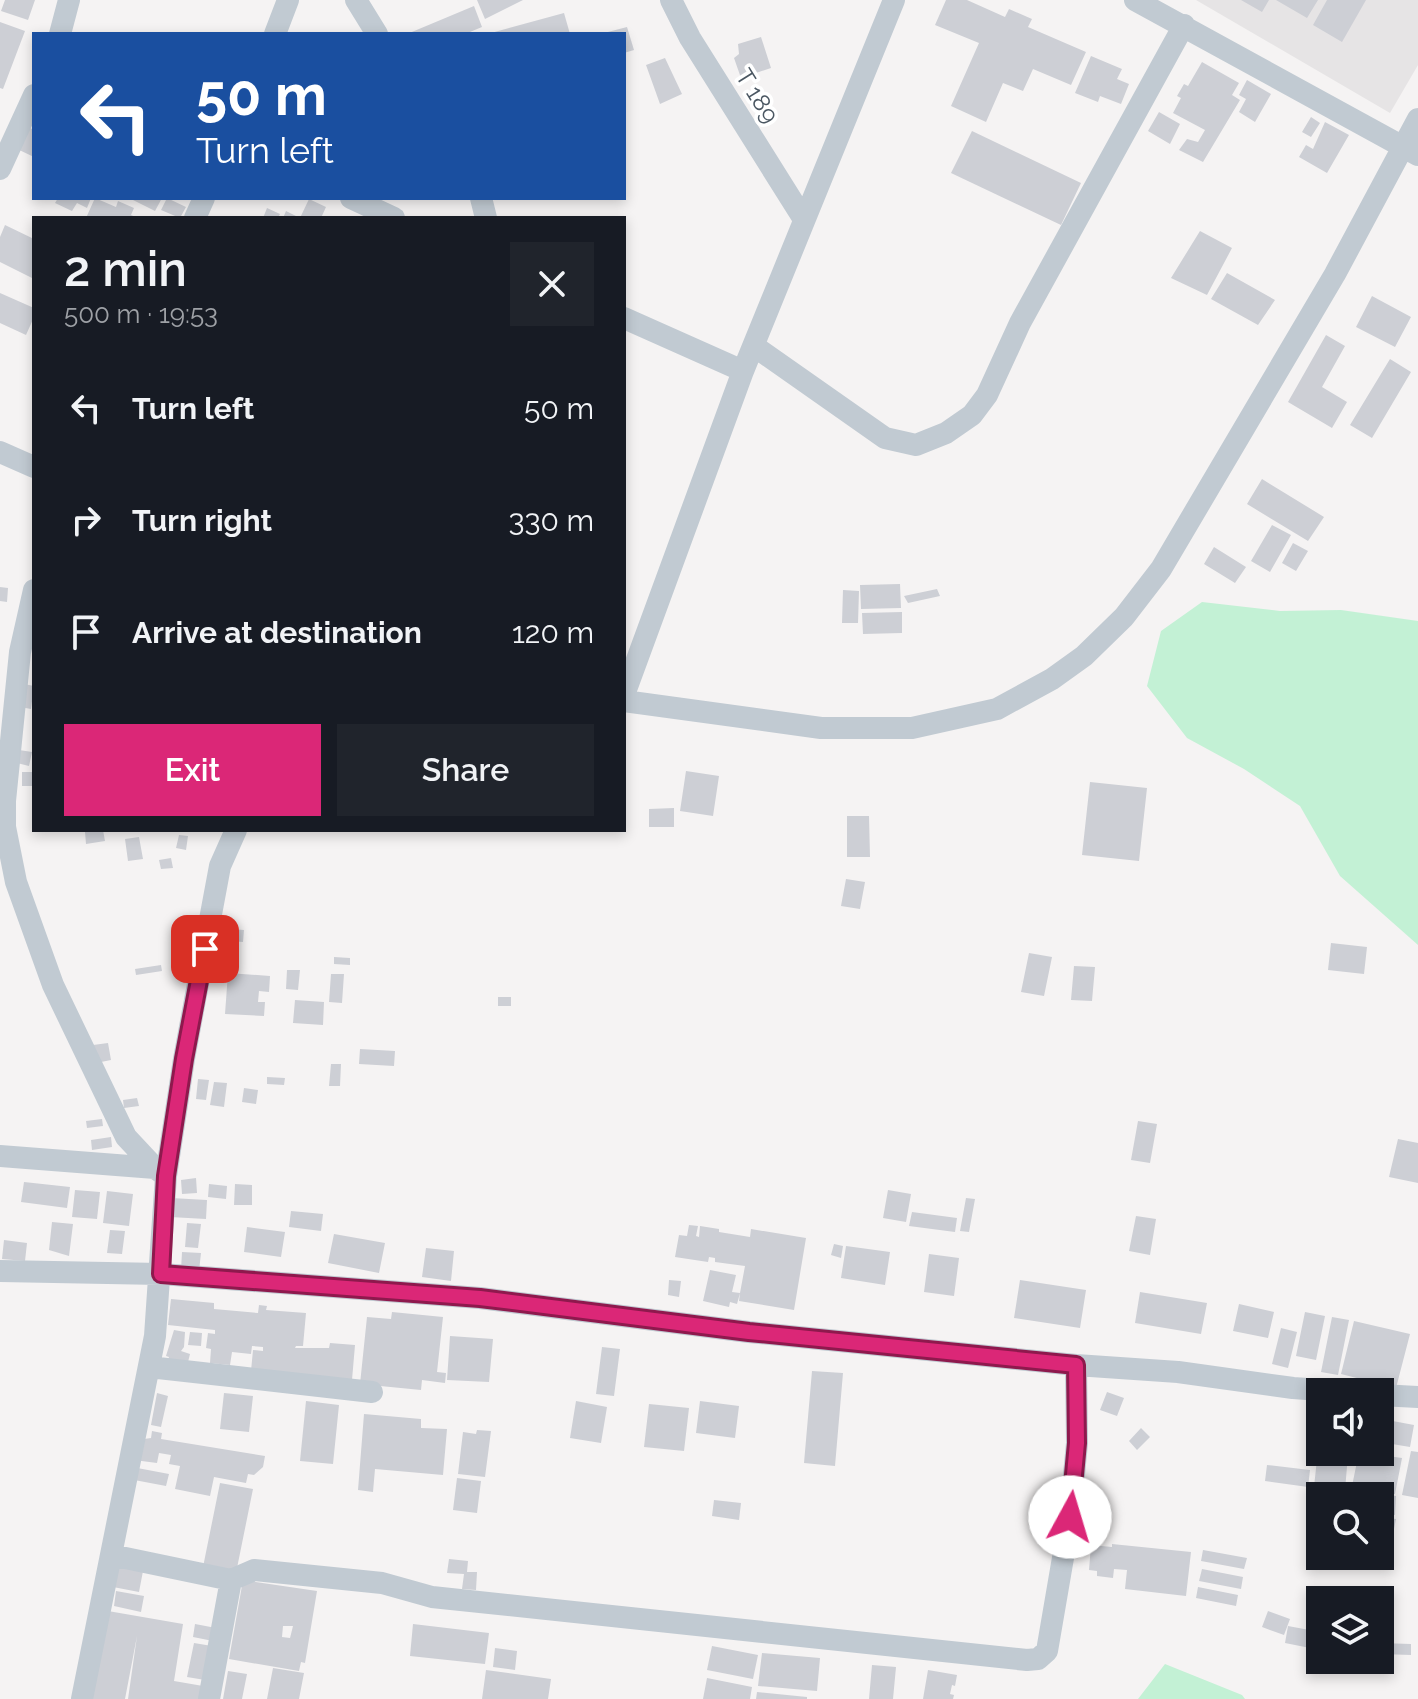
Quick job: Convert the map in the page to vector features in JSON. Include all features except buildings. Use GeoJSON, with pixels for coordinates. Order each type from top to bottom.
{"type":"FeatureCollection","features":[{"type":"Feature","properties":{"kind":"street"},"geometry":{"type":"LineString","coordinates":[[61,32],[69,0]]}},
{"type":"Feature","properties":{"kind":"street"},"geometry":{"type":"LineString","coordinates":[[276,32],[288,0]]}},
{"type":"Feature","properties":{"kind":"street"},"geometry":{"type":"LineString","coordinates":[[356,0],[376,32]]}},
{"type":"Feature","properties":{"kind":"street","name":"T 189"},"geometry":{"type":"LineString","coordinates":[[671,0],[690,38],[803,218]]}},
{"type":"Feature","properties":{"kind":"street"},"geometry":{"type":"LineString","coordinates":[[626,690],[743,371],[894,0]]}},
{"type":"Feature","properties":{"kind":"street"},"geometry":{"type":"LineString","coordinates":[[1135,0],[1410,151]]}},
{"type":"Feature","properties":{"kind":"street"},"geometry":{"type":"LineString","coordinates":[[754,346],[885,438],[916,445],[946,433],[972,415],[987,395],[1020,323],[1184,25]]}},
{"type":"Feature","properties":{"kind":"street"},"geometry":{"type":"LineString","coordinates":[[0,169],[32,99]]}},
{"type":"Feature","properties":{"kind":"street"},"geometry":{"type":"LineString","coordinates":[[626,701],[821,728],[912,728],[997,709],[1052,679],[1084,656],[1124,617],[1161,569],[1410,151],[1418,119]]}},
{"type":"Feature","properties":{"kind":"street"},"geometry":{"type":"LineString","coordinates":[[355,200],[390,216]]}},
{"type":"Feature","properties":{"kind":"street"},"geometry":{"type":"LineString","coordinates":[[626,319],[743,371]]}},
{"type":"Feature","properties":{"kind":"street"},"geometry":{"type":"LineString","coordinates":[[0,452],[32,466]]}},
{"type":"Feature","properties":{"kind":"street"},"geometry":{"type":"LineString","coordinates":[[32,596],[10,656],[5,827],[8,882],[53,985],[126,1137],[160,1172]]}},
{"type":"Feature","properties":{"kind":"street"},"geometry":{"type":"LineString","coordinates":[[82,1699],[149,1367],[161,1274],[160,1172],[220,866],[235,832]]}},
{"type":"Feature","properties":{"kind":"street"},"geometry":{"type":"LineString","coordinates":[[0,1156],[160,1172]]}},
{"type":"Feature","properties":{"kind":"street"},"geometry":{"type":"LineString","coordinates":[[0,1271],[161,1274],[480,1298],[749,1332],[1076,1365],[1178,1372],[1306,1389]]}},
{"type":"Feature","properties":{"kind":"street"},"geometry":{"type":"LineString","coordinates":[[111,1555],[231,1580],[254,1570],[339,1578],[382,1583],[432,1597],[1038,1659],[1047,1651],[1070,1517],[1077,1443],[1076,1365]]}},
{"type":"Feature","properties":{"kind":"street"},"geometry":{"type":"LineString","coordinates":[[149,1367],[372,1392]]}},
{"type":"Feature","properties":{"kind":"street"},"geometry":{"type":"LineString","coordinates":[[1394,1396],[1418,1397]]}},
{"type":"Feature","properties":{"kind":"street"},"geometry":{"type":"LineString","coordinates":[[209,1699],[231,1580]]}},
{"type":"Feature","properties":{"kind":"shaded area"},"geometry":{"type":"Polygon","coordinates":[[[1196,0],[1418,0],[1418,65],[1390,113],[1196,0]]]}},
{"type":"Feature","properties":{"kind":"green space"},"geometry":{"type":"Polygon","coordinates":[[[1202,602],[1280,611],[1341,610],[1418,621],[1418,945],[1340,876],[1300,806],[1244,769],[1187,738],[1147,686],[1161,631],[1202,602]]]}},
{"type":"Feature","properties":{"kind":"green space"},"geometry":{"type":"Polygon","coordinates":[[[1165,1664],[1242,1695],[1245,1699],[1138,1699],[1165,1664]]]}},
{"type":"Feature","properties":{"kind":"route"},"geometry":{"type":"LineString","coordinates":[[205,949],[166,1176],[161,1274],[480,1298],[749,1332],[1076,1365],[1077,1443],[1070,1517]]}}]}
